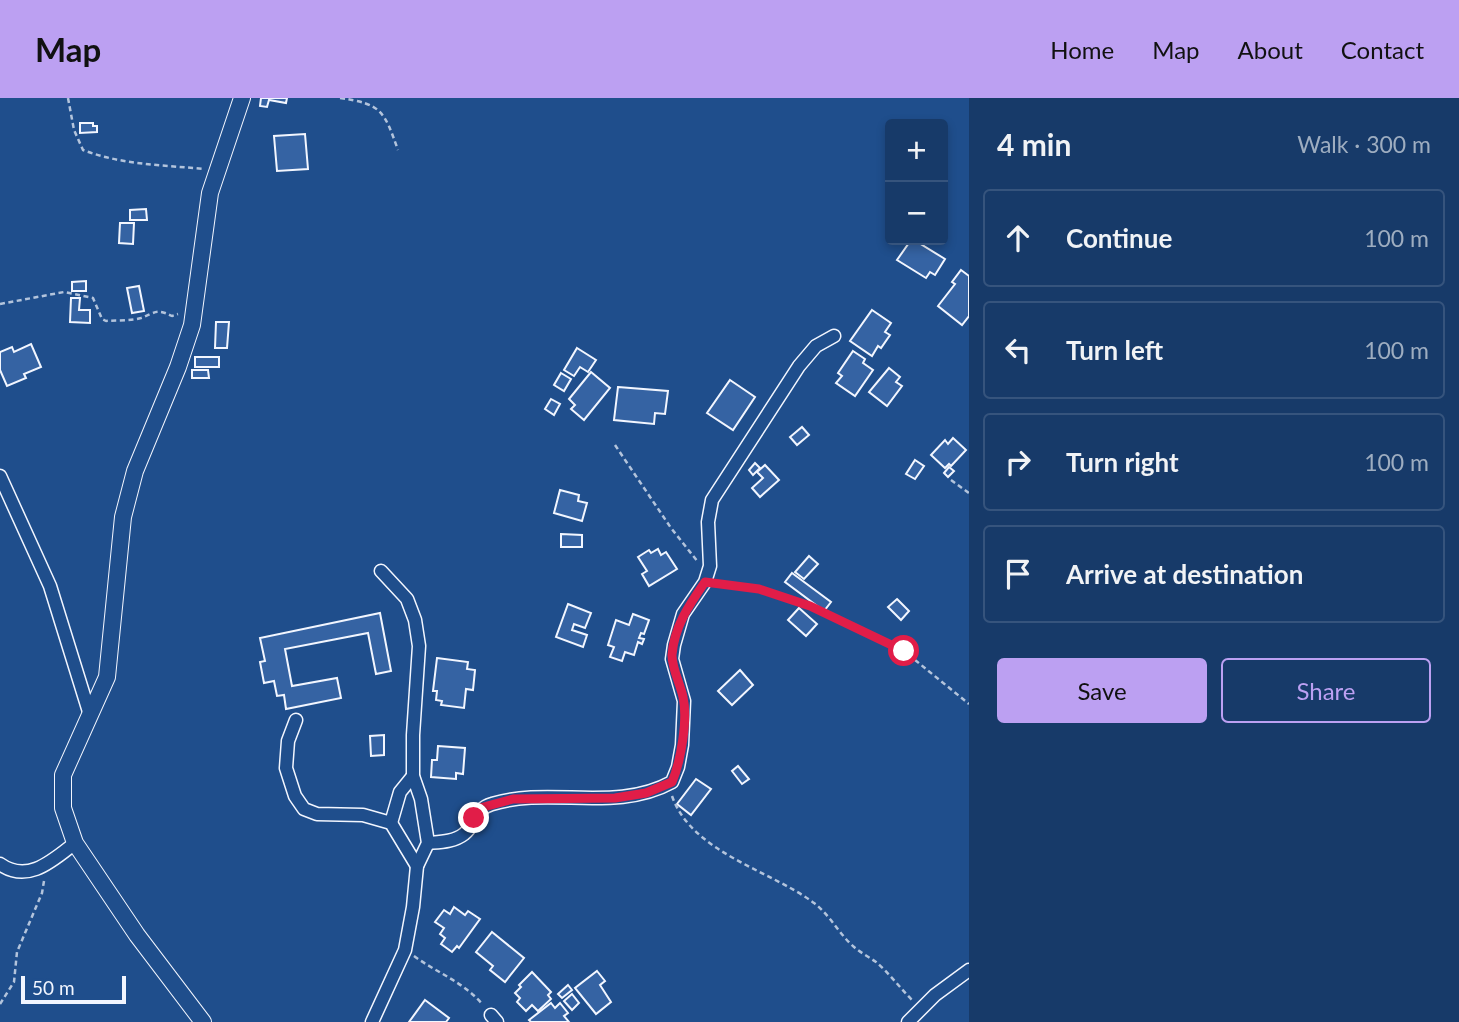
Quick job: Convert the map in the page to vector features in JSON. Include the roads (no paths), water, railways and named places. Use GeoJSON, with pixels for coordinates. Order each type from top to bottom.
{"type":"FeatureCollection","features":[{"type":"Feature","properties":{"kind":"street"},"geometry":{"type":"LineString","coordinates":[[203,1022],[136,935],[75,843],[63,808],[63,775],[107,677],[123,517],[135,471],[192,325],[216,170],[242,98]]}},
{"type":"Feature","properties":{"kind":"street"},"geometry":{"type":"LineString","coordinates":[[428,843],[448,841],[465,834],[480,808],[490,804],[513,799],[615,798],[646,793],[672,782],[682,745],[684,701],[672,659],[683,614],[706,577],[708,522],[712,500],[799,366],[816,346],[834,336]]}},
{"type":"Feature","properties":{"kind":"street"},"geometry":{"type":"LineString","coordinates":[[0,476],[50,586],[90,715]]}},
{"type":"Feature","properties":{"kind":"street"},"geometry":{"type":"LineString","coordinates":[[372,1022],[405,950],[417,866],[428,843],[421,800],[413,776],[419,646],[415,620],[407,599],[381,571]]}},
{"type":"Feature","properties":{"kind":"street"},"geometry":{"type":"LineString","coordinates":[[296,720],[288,741],[286,768],[295,796],[304,808],[317,814],[363,815],[390,823],[417,866]]}},
{"type":"Feature","properties":{"kind":"street"},"geometry":{"type":"LineString","coordinates":[[390,823],[400,792],[413,776]]}},
{"type":"Feature","properties":{"kind":"street"},"geometry":{"type":"LineString","coordinates":[[0,864],[15,872],[41,869],[75,843]]}},
{"type":"Feature","properties":{"kind":"street"},"geometry":{"type":"LineString","coordinates":[[908,1022],[935,995],[969,970]]}}]}
